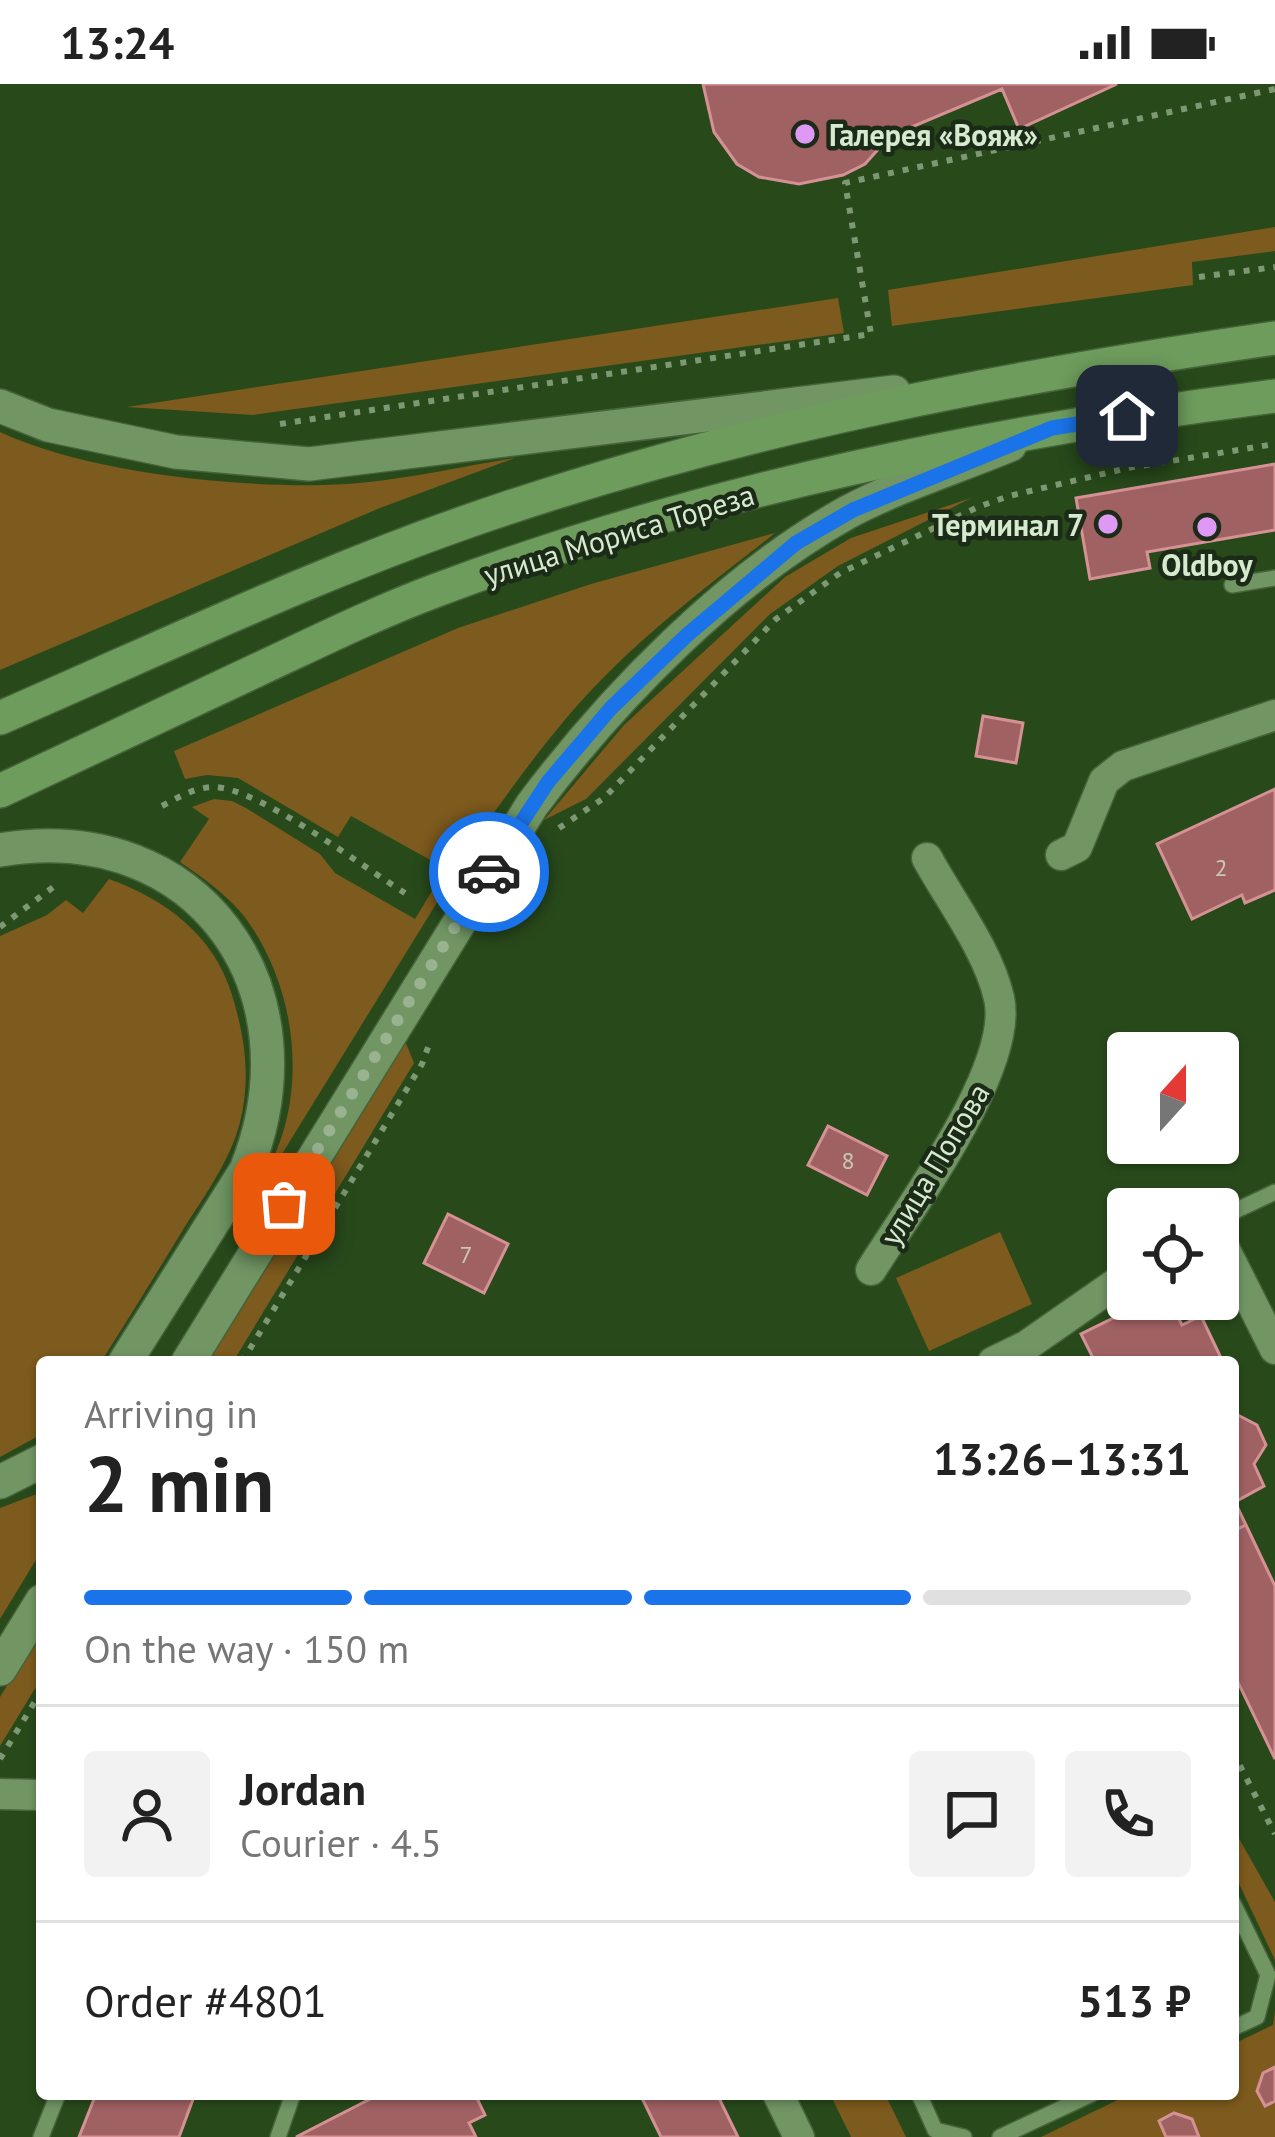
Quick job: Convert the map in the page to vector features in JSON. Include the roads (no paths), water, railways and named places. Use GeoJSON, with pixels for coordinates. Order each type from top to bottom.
{"type":"FeatureCollection","features":[{"type":"Feature","properties":{"kind":"main road","name":"улица Мориса Тореза"},"geometry":{"type":"LineString","coordinates":[[0,718],[318,580],[502,509],[735,441],[1009,379],[1275,338]]}},
{"type":"Feature","properties":{"kind":"main road","name":"улица Мориса Тореза"},"geometry":{"type":"LineString","coordinates":[[0,791],[342,630],[521,559],[798,482],[1052,428],[1275,395]]}},
{"type":"Feature","properties":{"kind":"street"},"geometry":{"type":"LineString","coordinates":[[0,406],[47,425],[99,438],[240,460],[309,464],[1009,379]]}},
{"type":"Feature","properties":{"kind":"street"},"geometry":{"type":"LineString","coordinates":[[192,1356],[532,805],[618,701],[796,543],[853,510],[1052,428]]}},
{"type":"Feature","properties":{"kind":"street"},"geometry":{"type":"LineString","coordinates":[[1061,855],[1077,848],[1104,781],[1124,766],[1275,716]]}},
{"type":"Feature","properties":{"kind":"street"},"geometry":{"type":"LineString","coordinates":[[0,850],[101,850],[149,867],[199,900],[220,922],[248,968],[260,1002],[269,1073],[257,1141],[246,1170],[129,1356]]}},
{"type":"Feature","properties":{"kind":"street","name":"улица Попова"},"geometry":{"type":"LineString","coordinates":[[871,1270],[968,1112],[988,1073],[1000,1034],[1000,1003],[992,976],[927,858]]}},
{"type":"Feature","properties":{"kind":"street"},"geometry":{"type":"LineString","coordinates":[[1239,1278],[1275,1349]]}},
{"type":"Feature","properties":{"kind":"street"},"geometry":{"type":"LineString","coordinates":[[1006,1356],[1107,1290]]}},
{"type":"Feature","properties":{"kind":"street"},"geometry":{"type":"LineString","coordinates":[[0,1482],[36,1464]]}},
{"type":"Feature","properties":{"kind":"street"},"geometry":{"type":"LineString","coordinates":[[0,1669],[36,1611]]}},
{"type":"Feature","properties":{"kind":"street"},"geometry":{"type":"LineString","coordinates":[[0,1794],[36,1795]]}},
{"type":"Feature","properties":{"kind":"street"},"geometry":{"type":"LineString","coordinates":[[781,2100],[799,2137]]}},
{"type":"Feature","properties":{"kind":"lane"},"geometry":{"type":"LineString","coordinates":[[1232,585],[1275,578]]}},
{"type":"Feature","properties":{"kind":"lane"},"geometry":{"type":"LineString","coordinates":[[1239,1209],[1275,1192]]}},
{"type":"Feature","properties":{"kind":"lane"},"geometry":{"type":"LineString","coordinates":[[1239,1915],[1268,1975],[1257,2017],[1239,2025]]}},
{"type":"Feature","properties":{"kind":"lane"},"geometry":{"type":"LineString","coordinates":[[41,2137],[56,2100]]}},
{"type":"Feature","properties":{"kind":"lane"},"geometry":{"type":"LineString","coordinates":[[278,2137],[291,2100]]}},
{"type":"Feature","properties":{"kind":"lane"},"geometry":{"type":"LineString","coordinates":[[922,2100],[935,2130],[964,2137]]}},
{"type":"Feature","properties":{"kind":"lane"},"geometry":{"type":"LineString","coordinates":[[1000,2137],[1079,2100]]}},
{"type":"Feature","properties":{"kind":"place","name":"Галерея «Вояж»"},"geometry":{"type":"Point","coordinates":[805,134]}},
{"type":"Feature","properties":{"kind":"place","name":"Терминал 7"},"geometry":{"type":"Point","coordinates":[1108,524]}},
{"type":"Feature","properties":{"kind":"place","name":"Oldboy"},"geometry":{"type":"Point","coordinates":[1207,527]}}]}
